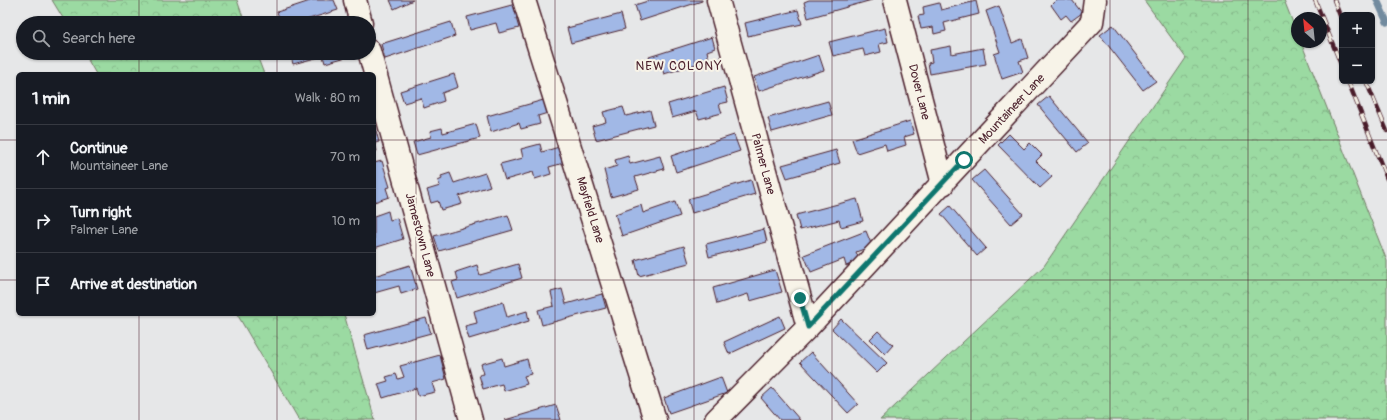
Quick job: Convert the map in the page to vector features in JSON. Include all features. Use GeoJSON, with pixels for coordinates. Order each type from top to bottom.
{"type":"FeatureCollection","features":[{"type":"Feature","properties":{"kind":"street"},"geometry":{"type":"LineString","coordinates":[[355,0],[359,16]]}},
{"type":"Feature","properties":{"kind":"street","name":"Mayfield Lane"},"geometry":{"type":"LineString","coordinates":[[524,0],[655,420]]}},
{"type":"Feature","properties":{"kind":"street","name":"Palmer Lane"},"geometry":{"type":"LineString","coordinates":[[718,0],[808,327]]}},
{"type":"Feature","properties":{"kind":"street","name":"Dover Lane"},"geometry":{"type":"LineString","coordinates":[[895,0],[943,184]]}},
{"type":"Feature","properties":{"kind":"street","name":"Mountaineer Lane"},"geometry":{"type":"LineString","coordinates":[[716,420],[808,327],[943,184],[1092,22],[1095,0]]}},
{"type":"Feature","properties":{"kind":"street","name":"Jamestown Lane"},"geometry":{"type":"LineString","coordinates":[[372,60],[375,72]]}},
{"type":"Feature","properties":{"kind":"street","name":"Jamestown Lane"},"geometry":{"type":"LineString","coordinates":[[376,75],[471,420]]}},
{"type":"Feature","properties":{"kind":"green space"},"geometry":{"type":"Polygon","coordinates":[[[52,0],[237,0],[243,16],[62,16],[52,0]]]}},
{"type":"Feature","properties":{"kind":"green space"},"geometry":{"type":"Polygon","coordinates":[[[1144,0],[1284,0],[1291,18],[1291,48],[1303,48],[1387,261],[1387,420],[880,420],[1044,266],[1186,58],[1144,0]]]}},
{"type":"Feature","properties":{"kind":"green space"},"geometry":{"type":"Polygon","coordinates":[[[88,60],[259,60],[263,72],[95,72],[88,60]]]}},
{"type":"Feature","properties":{"kind":"green space"},"geometry":{"type":"Polygon","coordinates":[[[238,316],[345,316],[375,420],[299,420],[238,316]]]}},
{"type":"Feature","properties":{"kind":"building"},"geometry":{"type":"Polygon","coordinates":[[[313,0],[334,0],[338,10],[319,16],[278,16],[277,12],[313,0]]]}},
{"type":"Feature","properties":{"kind":"building"},"geometry":{"type":"Polygon","coordinates":[[[390,0],[413,0],[394,9],[390,0]]]}},
{"type":"Feature","properties":{"kind":"building"},"geometry":{"type":"Polygon","coordinates":[[[651,0],[702,1],[640,21],[635,5],[651,0]]]}},
{"type":"Feature","properties":{"kind":"building"},"geometry":{"type":"Polygon","coordinates":[[[809,0],[872,0],[808,18],[804,2],[809,0]]]}},
{"type":"Feature","properties":{"kind":"building"},"geometry":{"type":"Polygon","coordinates":[[[1056,0],[1072,0],[1082,13],[1071,21],[1066,15],[1061,19],[1051,5],[1056,0]]]}},
{"type":"Feature","properties":{"kind":"building"},"geometry":{"type":"Polygon","coordinates":[[[976,1],[979,14],[944,23],[946,31],[934,34],[933,27],[921,29],[918,16],[924,15],[923,7],[939,3],[941,10],[976,1]]]}},
{"type":"Feature","properties":{"kind":"building"},"geometry":{"type":"Polygon","coordinates":[[[523,2],[526,16],[516,18],[519,28],[499,33],[496,23],[470,30],[467,17],[523,2]]]}},
{"type":"Feature","properties":{"kind":"building"},"geometry":{"type":"Polygon","coordinates":[[[999,6],[1012,43],[1022,39],[1028,58],[1019,61],[1023,72],[1002,79],[994,54],[1000,52],[986,11],[999,6]]]}},
{"type":"Feature","properties":{"kind":"building"},"geometry":{"type":"Polygon","coordinates":[[[798,10],[802,24],[748,36],[745,23],[798,10]]]}},
{"type":"Feature","properties":{"kind":"building"},"geometry":{"type":"Polygon","coordinates":[[[621,14],[625,29],[571,43],[567,28],[621,14]]]}},
{"type":"Feature","properties":{"kind":"building"},"geometry":{"type":"Polygon","coordinates":[[[451,22],[455,36],[385,59],[381,44],[451,22]]]}},
{"type":"Feature","properties":{"kind":"building"},"geometry":{"type":"Polygon","coordinates":[[[1113,25],[1156,81],[1143,90],[1100,35],[1113,25]]]}},
{"type":"Feature","properties":{"kind":"building"},"geometry":{"type":"Polygon","coordinates":[[[885,28],[888,42],[879,44],[881,52],[865,56],[863,49],[833,56],[829,42],[885,28]]]}},
{"type":"Feature","properties":{"kind":"building"},"geometry":{"type":"Polygon","coordinates":[[[712,37],[715,48],[707,51],[709,60],[664,74],[661,66],[653,68],[649,57],[712,37]]]}},
{"type":"Feature","properties":{"kind":"building"},"geometry":{"type":"Polygon","coordinates":[[[951,46],[952,54],[983,48],[986,64],[930,74],[928,63],[932,62],[930,50],[951,46]]]}},
{"type":"Feature","properties":{"kind":"building"},"geometry":{"type":"Polygon","coordinates":[[[819,55],[824,70],[759,91],[754,77],[819,55]]]}},
{"type":"Feature","properties":{"kind":"building"},"geometry":{"type":"Polygon","coordinates":[[[292,60],[308,60],[293,64],[292,60]]]}},
{"type":"Feature","properties":{"kind":"building"},"geometry":{"type":"Polygon","coordinates":[[[324,60],[336,60],[325,63],[324,60]]]}},
{"type":"Feature","properties":{"kind":"building"},"geometry":{"type":"Polygon","coordinates":[[[454,74],[458,87],[442,93],[444,101],[424,108],[421,98],[404,103],[400,91],[454,74]]]}},
{"type":"Feature","properties":{"kind":"building"},"geometry":{"type":"Polygon","coordinates":[[[724,87],[728,102],[719,104],[722,113],[699,119],[696,111],[672,118],[668,104],[724,87]]]}},
{"type":"Feature","properties":{"kind":"building"},"geometry":{"type":"Polygon","coordinates":[[[1049,96],[1088,143],[1077,152],[1038,105],[1049,96]]]}},
{"type":"Feature","properties":{"kind":"building"},"geometry":{"type":"Polygon","coordinates":[[[547,99],[551,112],[538,116],[540,124],[521,129],[519,123],[491,132],[487,116],[547,99]]]}},
{"type":"Feature","properties":{"kind":"building"},"geometry":{"type":"Polygon","coordinates":[[[828,101],[832,115],[772,132],[768,118],[828,101]]]}},
{"type":"Feature","properties":{"kind":"building"},"geometry":{"type":"Polygon","coordinates":[[[623,107],[626,116],[650,110],[654,125],[596,140],[592,126],[606,122],[603,112],[623,107]]]}},
{"type":"Feature","properties":{"kind":"building"},"geometry":{"type":"Polygon","coordinates":[[[910,121],[914,134],[904,137],[906,145],[887,151],[885,144],[857,153],[852,139],[910,121]]]}},
{"type":"Feature","properties":{"kind":"building"},"geometry":{"type":"Polygon","coordinates":[[[476,124],[480,138],[417,155],[413,142],[431,137],[430,131],[442,128],[443,133],[476,124]]]}},
{"type":"Feature","properties":{"kind":"building"},"geometry":{"type":"Polygon","coordinates":[[[376,131],[379,142],[376,143],[376,131]]]}},
{"type":"Feature","properties":{"kind":"building"},"geometry":{"type":"Polygon","coordinates":[[[1009,134],[1024,149],[1030,143],[1042,155],[1036,161],[1052,177],[1040,188],[998,145],[1009,134]]]}},
{"type":"Feature","properties":{"kind":"building"},"geometry":{"type":"Polygon","coordinates":[[[734,135],[740,151],[676,172],[671,156],[734,135]]]}},
{"type":"Feature","properties":{"kind":"building"},"geometry":{"type":"Polygon","coordinates":[[[540,144],[542,152],[559,147],[564,163],[549,167],[551,174],[535,179],[533,172],[505,180],[500,164],[523,158],[521,149],[540,144]]]}},
{"type":"Feature","properties":{"kind":"building"},"geometry":{"type":"Polygon","coordinates":[[[836,150],[840,163],[787,178],[782,165],[836,150]]]}},
{"type":"Feature","properties":{"kind":"building"},"geometry":{"type":"Polygon","coordinates":[[[628,156],[630,164],[660,156],[664,169],[635,177],[639,189],[611,197],[604,170],[617,166],[615,160],[628,156]]]}},
{"type":"Feature","properties":{"kind":"building"},"geometry":{"type":"Polygon","coordinates":[[[382,161],[390,187],[386,188],[389,197],[376,201],[376,162],[382,161]]]}},
{"type":"Feature","properties":{"kind":"building"},"geometry":{"type":"Polygon","coordinates":[[[984,170],[1023,214],[1011,224],[972,180],[984,170]]]}},
{"type":"Feature","properties":{"kind":"building"},"geometry":{"type":"Polygon","coordinates":[[[450,173],[454,183],[485,173],[490,186],[459,196],[462,204],[441,210],[438,201],[431,203],[427,190],[440,186],[438,181],[442,179],[441,176],[450,173]]]}},
{"type":"Feature","properties":{"kind":"building"},"geometry":{"type":"Polygon","coordinates":[[[751,180],[755,194],[692,213],[688,199],[751,180]]]}},
{"type":"Feature","properties":{"kind":"building"},"geometry":{"type":"Polygon","coordinates":[[[857,199],[863,221],[841,227],[839,220],[800,230],[796,215],[857,199]]]}},
{"type":"Feature","properties":{"kind":"building"},"geometry":{"type":"Polygon","coordinates":[[[675,202],[680,216],[622,236],[615,214],[641,205],[643,213],[675,202]]]}},
{"type":"Feature","properties":{"kind":"building"},"geometry":{"type":"Polygon","coordinates":[[[950,206],[986,248],[977,256],[941,214],[950,206]]]}},
{"type":"Feature","properties":{"kind":"building"},"geometry":{"type":"Polygon","coordinates":[[[388,211],[390,220],[397,218],[403,239],[376,247],[376,215],[388,211]]]}},
{"type":"Feature","properties":{"kind":"building"},"geometry":{"type":"Polygon","coordinates":[[[508,215],[513,230],[439,251],[434,236],[508,215]]]}},
{"type":"Feature","properties":{"kind":"building"},"geometry":{"type":"Polygon","coordinates":[[[764,229],[767,242],[709,257],[706,244],[764,229]]]}},
{"type":"Feature","properties":{"kind":"building"},"geometry":{"type":"Polygon","coordinates":[[[866,231],[872,246],[856,252],[860,261],[846,266],[844,259],[811,272],[804,255],[866,231]]]}},
{"type":"Feature","properties":{"kind":"building"},"geometry":{"type":"Polygon","coordinates":[[[684,246],[689,263],[639,276],[635,260],[684,246]]]}},
{"type":"Feature","properties":{"kind":"building"},"geometry":{"type":"Polygon","coordinates":[[[518,264],[522,278],[457,298],[452,282],[458,280],[456,272],[477,265],[480,275],[518,264]]]}},
{"type":"Feature","properties":{"kind":"building"},"geometry":{"type":"Polygon","coordinates":[[[410,265],[417,289],[401,294],[399,286],[376,292],[376,275],[410,265]]]}},
{"type":"Feature","properties":{"kind":"building"},"geometry":{"type":"Polygon","coordinates":[[[775,270],[782,292],[750,301],[748,294],[717,304],[713,288],[775,270]]]}},
{"type":"Feature","properties":{"kind":"building"},"geometry":{"type":"Polygon","coordinates":[[[562,289],[566,304],[602,294],[606,308],[542,325],[538,310],[554,306],[551,292],[562,289]]]}},
{"type":"Feature","properties":{"kind":"building"},"geometry":{"type":"Polygon","coordinates":[[[503,302],[507,317],[527,311],[529,321],[469,339],[465,326],[477,323],[474,311],[503,302]]]}},
{"type":"Feature","properties":{"kind":"building"},"geometry":{"type":"Polygon","coordinates":[[[780,316],[785,328],[729,354],[724,342],[780,316]]]}},
{"type":"Feature","properties":{"kind":"building"},"geometry":{"type":"Polygon","coordinates":[[[426,318],[431,333],[368,350],[364,335],[426,318]]]}},
{"type":"Feature","properties":{"kind":"building"},"geometry":{"type":"Polygon","coordinates":[[[841,319],[887,363],[877,373],[832,329],[841,319]]]}},
{"type":"Feature","properties":{"kind":"building"},"geometry":{"type":"Polygon","coordinates":[[[878,331],[893,345],[885,354],[870,339],[878,331]]]}},
{"type":"Feature","properties":{"kind":"building"},"geometry":{"type":"Polygon","coordinates":[[[811,352],[858,404],[848,413],[800,362],[811,352]]]}},
{"type":"Feature","properties":{"kind":"building"},"geometry":{"type":"Polygon","coordinates":[[[440,355],[446,379],[432,383],[435,392],[418,396],[416,388],[383,398],[378,384],[388,381],[386,377],[396,374],[398,379],[404,377],[400,366],[440,355]]]}},
{"type":"Feature","properties":{"kind":"building"},"geometry":{"type":"Polygon","coordinates":[[[502,358],[504,366],[527,359],[531,374],[524,376],[527,384],[504,391],[502,384],[483,389],[479,375],[484,374],[481,364],[502,358]]]}},
{"type":"Feature","properties":{"kind":"building"},"geometry":{"type":"Polygon","coordinates":[[[721,377],[727,393],[669,413],[664,398],[721,377]]]}},
{"type":"Feature","properties":{"kind":"building"},"geometry":{"type":"Polygon","coordinates":[[[772,388],[800,420],[780,420],[761,398],[772,388]]]}},
{"type":"Feature","properties":{"kind":"building"},"geometry":{"type":"Polygon","coordinates":[[[556,405],[561,420],[505,420],[556,405]]]}},
{"type":"Feature","properties":{"kind":"waterway"},"geometry":{"type":"LineString","coordinates":[[1377,0],[1387,22]]}},
{"type":"Feature","properties":{"kind":"railway"},"geometry":{"type":"LineString","coordinates":[[1315,0],[1339,60]]}},
{"type":"Feature","properties":{"kind":"railway"},"geometry":{"type":"LineString","coordinates":[[1334,0],[1339,13]]}},
{"type":"Feature","properties":{"kind":"railway"},"geometry":{"type":"LineString","coordinates":[[1349,84],[1387,179]]}},
{"type":"Feature","properties":{"kind":"railway"},"geometry":{"type":"LineString","coordinates":[[1367,84],[1387,131]]}},
{"type":"Feature","properties":{"kind":"district","name":"NEW COLONY"},"geometry":{"type":"Point","coordinates":[679,66]}},
{"type":"Feature","properties":{"kind":"route"},"geometry":{"type":"LineString","coordinates":[[800,298],[808,327],[964,160]]}}]}
